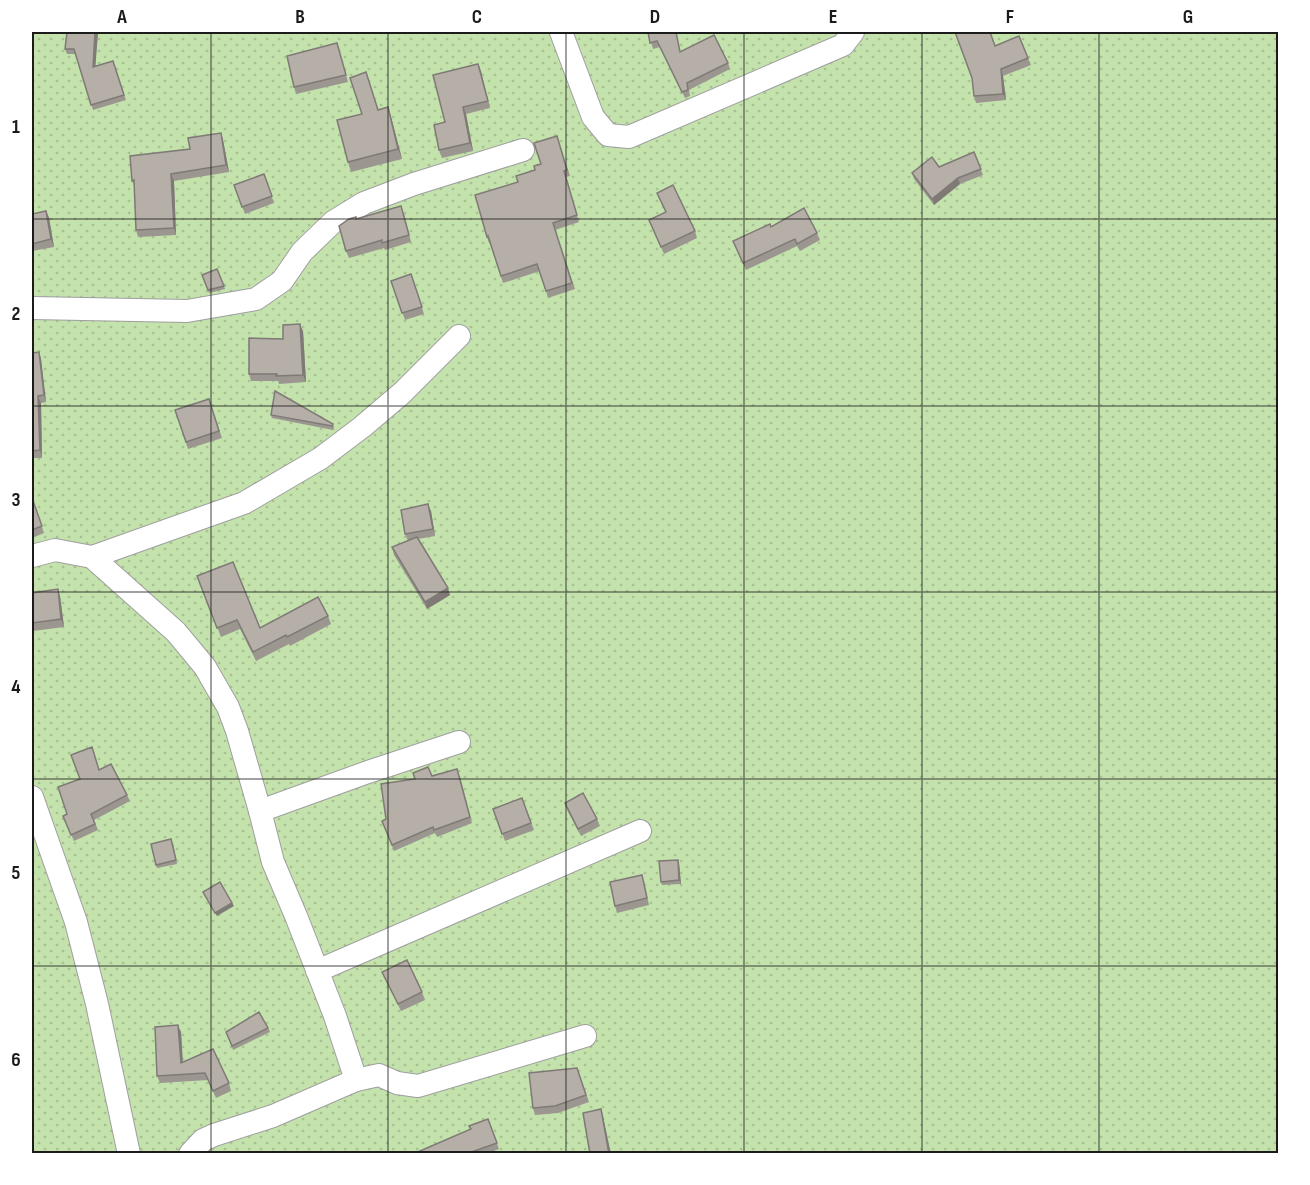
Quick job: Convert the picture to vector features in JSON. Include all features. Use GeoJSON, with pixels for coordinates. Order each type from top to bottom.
{"type":"FeatureCollection","features":[{"type":"Feature","properties":{"kind":"street"},"geometry":{"type":"LineString","coordinates":[[561,32],[593,117],[608,135],[629,136],[843,45],[853,32]]}},
{"type":"Feature","properties":{"kind":"street"},"geometry":{"type":"LineString","coordinates":[[32,308],[187,311],[256,299],[282,281],[302,252],[333,222],[364,203],[414,184],[523,150]]}},
{"type":"Feature","properties":{"kind":"street"},"geometry":{"type":"LineString","coordinates":[[32,556],[55,550],[92,557],[243,503],[312,464],[362,428],[402,393],[459,336]]}},
{"type":"Feature","properties":{"kind":"street"},"geometry":{"type":"LineString","coordinates":[[92,557],[176,632],[205,667],[228,707],[237,731],[273,862],[317,971],[356,1080]]}},
{"type":"Feature","properties":{"kind":"street"},"geometry":{"type":"LineString","coordinates":[[260,811],[459,742]]}},
{"type":"Feature","properties":{"kind":"street"},"geometry":{"type":"LineString","coordinates":[[32,797],[76,922],[98,1004],[129,1154]]}},
{"type":"Feature","properties":{"kind":"street"},"geometry":{"type":"LineString","coordinates":[[317,971],[640,831]]}},
{"type":"Feature","properties":{"kind":"street"},"geometry":{"type":"LineString","coordinates":[[190,1154],[203,1140],[214,1135],[273,1116],[356,1080],[379,1075],[397,1083],[418,1086],[585,1036]]}},
{"type":"Feature","properties":{"kind":"green space"},"geometry":{"type":"Polygon","coordinates":[[[32,32],[1278,32],[1278,1153],[32,1153],[32,32]]]}},
{"type":"Feature","properties":{"kind":"building"},"geometry":{"type":"Polygon","coordinates":[[[67,32],[95,32],[93,67],[113,61],[124,95],[91,105],[74,49],[65,49],[67,32]]]}},
{"type":"Feature","properties":{"kind":"building"},"geometry":{"type":"Polygon","coordinates":[[[648,32],[676,32],[680,52],[714,35],[728,63],[687,83],[688,90],[682,92],[657,41],[650,43],[648,32]]]}},
{"type":"Feature","properties":{"kind":"building"},"geometry":{"type":"Polygon","coordinates":[[[955,32],[990,32],[995,46],[1019,36],[1028,58],[1001,69],[1003,94],[974,96],[972,78],[955,32]]]}},
{"type":"Feature","properties":{"kind":"building"},"geometry":{"type":"Polygon","coordinates":[[[337,43],[346,75],[294,87],[287,56],[337,43]]]}},
{"type":"Feature","properties":{"kind":"building"},"geometry":{"type":"Polygon","coordinates":[[[478,64],[488,101],[463,107],[470,143],[439,150],[434,125],[445,122],[433,75],[478,64]]]}},
{"type":"Feature","properties":{"kind":"building"},"geometry":{"type":"Polygon","coordinates":[[[366,72],[378,110],[388,107],[398,149],[348,162],[337,120],[362,114],[350,78],[366,72]]]}},
{"type":"Feature","properties":{"kind":"building"},"geometry":{"type":"Polygon","coordinates":[[[221,133],[226,165],[171,174],[174,228],[136,230],[134,180],[132,181],[130,156],[190,149],[188,138],[221,133]]]}},
{"type":"Feature","properties":{"kind":"building"},"geometry":{"type":"Polygon","coordinates":[[[557,136],[567,170],[564,171],[577,215],[553,223],[572,283],[546,291],[537,264],[501,276],[475,195],[518,182],[516,176],[535,170],[534,166],[541,164],[534,143],[557,136]]]}},
{"type":"Feature","properties":{"kind":"building"},"geometry":{"type":"Polygon","coordinates":[[[974,152],[981,169],[958,178],[932,199],[912,173],[932,157],[939,167],[974,152]]]}},
{"type":"Feature","properties":{"kind":"building"},"geometry":{"type":"Polygon","coordinates":[[[264,174],[272,196],[242,207],[234,185],[264,174]]]}},
{"type":"Feature","properties":{"kind":"building"},"geometry":{"type":"Polygon","coordinates":[[[673,185],[695,231],[661,247],[649,220],[666,212],[657,193],[673,185]]]}},
{"type":"Feature","properties":{"kind":"building"},"geometry":{"type":"Polygon","coordinates":[[[401,206],[409,235],[382,243],[382,240],[346,251],[339,226],[349,219],[401,206]]]}},
{"type":"Feature","properties":{"kind":"building"},"geometry":{"type":"Polygon","coordinates":[[[804,208],[817,233],[797,244],[795,239],[743,263],[733,241],[770,224],[771,227],[804,208]]]}},
{"type":"Feature","properties":{"kind":"building"},"geometry":{"type":"Polygon","coordinates":[[[46,211],[51,239],[32,244],[32,214],[46,211]]]}},
{"type":"Feature","properties":{"kind":"building"},"geometry":{"type":"Polygon","coordinates":[[[217,269],[224,286],[208,290],[202,275],[217,269]]]}},
{"type":"Feature","properties":{"kind":"building"},"geometry":{"type":"Polygon","coordinates":[[[411,274],[422,307],[402,313],[391,281],[411,274]]]}},
{"type":"Feature","properties":{"kind":"building"},"geometry":{"type":"Polygon","coordinates":[[[300,324],[303,375],[249,374],[249,338],[283,339],[283,325],[300,324]]]}},
{"type":"Feature","properties":{"kind":"building"},"geometry":{"type":"Polygon","coordinates":[[[39,352],[44,395],[38,396],[40,450],[32,451],[32,353],[39,352]]]}},
{"type":"Feature","properties":{"kind":"building"},"geometry":{"type":"Polygon","coordinates":[[[275,391],[333,424],[332,426],[271,415],[275,391]]]}},
{"type":"Feature","properties":{"kind":"building"},"geometry":{"type":"Polygon","coordinates":[[[209,399],[219,431],[186,442],[175,410],[209,399]]]}},
{"type":"Feature","properties":{"kind":"building"},"geometry":{"type":"Polygon","coordinates":[[[32,498],[42,526],[32,530],[32,498]]]}},
{"type":"Feature","properties":{"kind":"building"},"geometry":{"type":"Polygon","coordinates":[[[428,504],[433,529],[405,534],[401,510],[428,504]]]}},
{"type":"Feature","properties":{"kind":"building"},"geometry":{"type":"Polygon","coordinates":[[[417,537],[448,588],[425,602],[392,547],[417,537]]]}},
{"type":"Feature","properties":{"kind":"building"},"geometry":{"type":"Polygon","coordinates":[[[233,562],[260,628],[318,597],[328,616],[253,652],[237,620],[217,628],[197,576],[233,562]]]}},
{"type":"Feature","properties":{"kind":"building"},"geometry":{"type":"Polygon","coordinates":[[[58,589],[61,619],[32,623],[32,593],[58,589]]]}},
{"type":"Feature","properties":{"kind":"building"},"geometry":{"type":"Polygon","coordinates":[[[92,747],[99,770],[111,764],[127,795],[91,814],[95,824],[71,835],[63,816],[67,814],[58,787],[80,779],[71,755],[92,747]]]}},
{"type":"Feature","properties":{"kind":"building"},"geometry":{"type":"Polygon","coordinates":[[[428,767],[432,776],[457,769],[470,817],[434,830],[433,827],[392,845],[382,821],[386,819],[381,784],[415,779],[413,773],[428,767]]]}},
{"type":"Feature","properties":{"kind":"building"},"geometry":{"type":"Polygon","coordinates":[[[583,793],[597,819],[578,829],[565,803],[583,793]]]}},
{"type":"Feature","properties":{"kind":"building"},"geometry":{"type":"Polygon","coordinates":[[[522,798],[531,823],[502,834],[493,809],[522,798]]]}},
{"type":"Feature","properties":{"kind":"building"},"geometry":{"type":"Polygon","coordinates":[[[171,839],[176,860],[156,865],[151,844],[171,839]]]}},
{"type":"Feature","properties":{"kind":"building"},"geometry":{"type":"Polygon","coordinates":[[[678,860],[679,880],[661,882],[659,861],[678,860]]]}},
{"type":"Feature","properties":{"kind":"building"},"geometry":{"type":"Polygon","coordinates":[[[642,875],[647,898],[615,906],[610,882],[642,875]]]}},
{"type":"Feature","properties":{"kind":"building"},"geometry":{"type":"Polygon","coordinates":[[[220,882],[232,903],[215,913],[203,892],[220,882]]]}},
{"type":"Feature","properties":{"kind":"building"},"geometry":{"type":"Polygon","coordinates":[[[407,960],[422,992],[398,1004],[382,972],[407,960]]]}},
{"type":"Feature","properties":{"kind":"building"},"geometry":{"type":"Polygon","coordinates":[[[259,1012],[268,1028],[232,1046],[226,1032],[259,1012]]]}},
{"type":"Feature","properties":{"kind":"building"},"geometry":{"type":"Polygon","coordinates":[[[178,1025],[181,1063],[213,1049],[229,1083],[213,1091],[205,1073],[157,1076],[155,1027],[178,1025]]]}},
{"type":"Feature","properties":{"kind":"building"},"geometry":{"type":"Polygon","coordinates":[[[577,1068],[586,1095],[555,1106],[533,1108],[529,1073],[577,1068]]]}},
{"type":"Feature","properties":{"kind":"building"},"geometry":{"type":"Polygon","coordinates":[[[601,1109],[609,1154],[590,1154],[583,1113],[601,1109]]]}},
{"type":"Feature","properties":{"kind":"building"},"geometry":{"type":"Polygon","coordinates":[[[488,1119],[497,1143],[466,1154],[413,1154],[471,1129],[469,1126],[488,1119]]]}}]}
